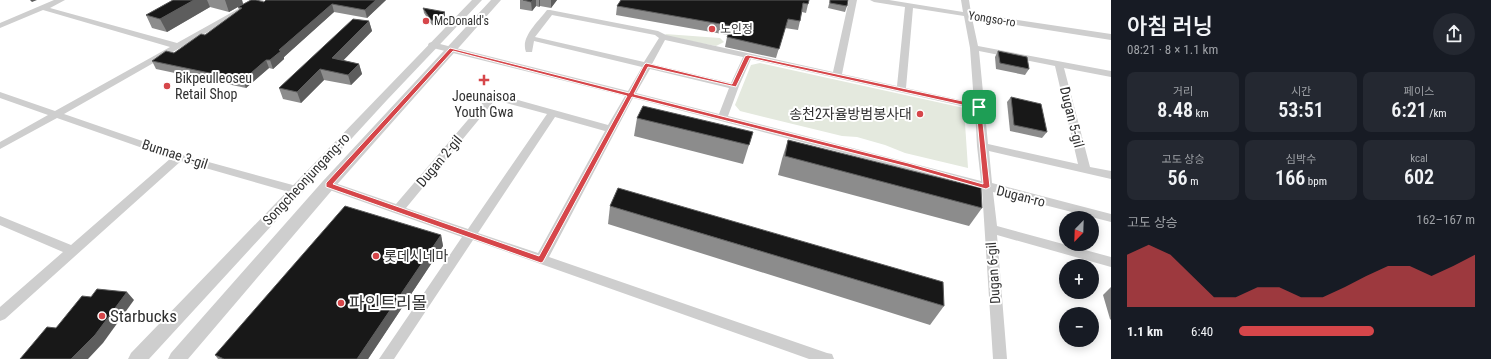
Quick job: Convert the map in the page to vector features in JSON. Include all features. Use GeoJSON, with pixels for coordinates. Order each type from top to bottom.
{"type":"FeatureCollection","features":[{"type":"Feature","properties":{"kind":"street"},"geometry":{"type":"LineString","coordinates":[[0,26],[62,0]]}},
{"type":"Feature","properties":{"kind":"street"},"geometry":{"type":"LineString","coordinates":[[0,146],[260,0]]}},
{"type":"Feature","properties":{"kind":"street","name":"Songcheonjungang-ro"},"geometry":{"type":"LineString","coordinates":[[137,359],[432,45],[477,0]]}},
{"type":"Feature","properties":{"kind":"street","name":"Songcheonjungang-ro"},"geometry":{"type":"LineString","coordinates":[[177,359],[328,185],[496,0]]}},
{"type":"Feature","properties":{"kind":"street"},"geometry":{"type":"LineString","coordinates":[[837,75],[853,0]]}},
{"type":"Feature","properties":{"kind":"street","name":"Yongso-ro"},"geometry":{"type":"LineString","coordinates":[[874,0],[1111,37]]}},
{"type":"Feature","properties":{"kind":"street"},"geometry":{"type":"LineString","coordinates":[[965,0],[974,48],[986,187]]}},
{"type":"Feature","properties":{"kind":"street"},"geometry":{"type":"LineString","coordinates":[[901,89],[909,6]]}},
{"type":"Feature","properties":{"kind":"street"},"geometry":{"type":"LineString","coordinates":[[43,8],[177,46]]}},
{"type":"Feature","properties":{"kind":"street"},"geometry":{"type":"LineString","coordinates":[[529,50],[530,38],[550,12],[658,34],[662,38],[979,107]]}},
{"type":"Feature","properties":{"kind":"street"},"geometry":{"type":"LineString","coordinates":[[530,38],[734,86]]}},
{"type":"Feature","properties":{"kind":"street"},"geometry":{"type":"LineString","coordinates":[[541,260],[611,129],[662,38]]}},
{"type":"Feature","properties":{"kind":"street","name":"Dugan-ro"},"geometry":{"type":"LineString","coordinates":[[432,45],[1111,218]]}},
{"type":"Feature","properties":{"kind":"street","name":"Dugan 5-gil"},"geometry":{"type":"LineString","coordinates":[[974,48],[1111,74]]}},
{"type":"Feature","properties":{"kind":"street"},"geometry":{"type":"LineString","coordinates":[[723,118],[734,86],[748,56]]}},
{"type":"Feature","properties":{"kind":"street","name":"Dugan 5-gil"},"geometry":{"type":"LineString","coordinates":[[1059,65],[1085,169]]}},
{"type":"Feature","properties":{"kind":"street","name":"Bunnae 3-gil"},"geometry":{"type":"LineString","coordinates":[[0,95],[179,157],[296,190]]}},
{"type":"Feature","properties":{"kind":"street","name":"Dugan 2-gil"},"geometry":{"type":"LineString","coordinates":[[399,209],[493,96],[611,129]]}},
{"type":"Feature","properties":{"kind":"street"},"geometry":{"type":"LineString","coordinates":[[386,359],[553,113]]}},
{"type":"Feature","properties":{"kind":"street","name":"Dugan 5-gil"},"geometry":{"type":"LineString","coordinates":[[982,146],[1111,175]]}},
{"type":"Feature","properties":{"kind":"street"},"geometry":{"type":"LineString","coordinates":[[0,315],[179,157]]}},
{"type":"Feature","properties":{"kind":"street"},"geometry":{"type":"LineString","coordinates":[[328,185],[827,359]]}},
{"type":"Feature","properties":{"kind":"street","name":"Dugan 6-gil"},"geometry":{"type":"LineString","coordinates":[[986,187],[991,229],[1000,359]]}},
{"type":"Feature","properties":{"kind":"street"},"geometry":{"type":"LineString","coordinates":[[0,220],[73,251]]}},
{"type":"Feature","properties":{"kind":"street"},"geometry":{"type":"LineString","coordinates":[[991,229],[1111,262]]}},
{"type":"Feature","properties":{"kind":"shaded area"},"geometry":{"type":"Polygon","coordinates":[[[665,34],[720,38],[724,42],[716,46],[668,37],[665,34]]]}},
{"type":"Feature","properties":{"kind":"shaded area"},"geometry":{"type":"Polygon","coordinates":[[[760,63],[964,108],[968,168],[905,153],[885,145],[857,137],[842,136],[740,111],[735,105],[751,65],[760,63]]]}},
{"type":"Feature","properties":{"kind":"building"},"geometry":{"type":"Polygon","coordinates":[[[173,0],[194,0],[160,19],[146,15],[173,0]]]}},
{"type":"Feature","properties":{"kind":"building"},"geometry":{"type":"Polygon","coordinates":[[[251,0],[264,2],[266,0],[376,0],[365,10],[332,4],[279,50],[281,51],[270,60],[266,60],[243,80],[152,61],[166,51],[174,53],[201,34],[205,35],[242,8],[238,7],[251,0]]]}},
{"type":"Feature","properties":{"kind":"building"},"geometry":{"type":"Polygon","coordinates":[[[621,0],[809,0],[808,4],[803,3],[800,21],[788,19],[779,49],[727,37],[732,26],[617,6],[621,0]]]}},
{"type":"Feature","properties":{"kind":"building"},"geometry":{"type":"Polygon","coordinates":[[[830,0],[848,0],[847,6],[830,3],[830,0]]]}},
{"type":"Feature","properties":{"kind":"building"},"geometry":{"type":"Polygon","coordinates":[[[423,8],[445,12],[436,21],[431,20],[423,8]]]}},
{"type":"Feature","properties":{"kind":"building"},"geometry":{"type":"Polygon","coordinates":[[[353,19],[369,21],[332,58],[359,64],[348,75],[320,69],[297,92],[279,88],[353,19]]]}},
{"type":"Feature","properties":{"kind":"building"},"geometry":{"type":"Polygon","coordinates":[[[998,51],[1027,57],[1029,69],[1000,63],[998,51]]]}},
{"type":"Feature","properties":{"kind":"building"},"geometry":{"type":"Polygon","coordinates":[[[1011,97],[1041,104],[1047,132],[1014,125],[1011,97]]]}},
{"type":"Feature","properties":{"kind":"building"},"geometry":{"type":"Polygon","coordinates":[[[643,106],[753,132],[749,145],[637,118],[643,106]]]}},
{"type":"Feature","properties":{"kind":"building"},"geometry":{"type":"Polygon","coordinates":[[[788,140],[981,188],[982,208],[785,156],[788,140]]]}},
{"type":"Feature","properties":{"kind":"building"},"geometry":{"type":"Polygon","coordinates":[[[618,188],[943,282],[944,306],[610,206],[618,188]]]}},
{"type":"Feature","properties":{"kind":"building","name":"파인트리몰"},"geometry":{"type":"Polygon","coordinates":[[[345,206],[441,235],[357,359],[224,359],[215,355],[345,206]]]}},
{"type":"Feature","properties":{"kind":"building"},"geometry":{"type":"Polygon","coordinates":[[[97,289],[127,292],[95,335],[71,359],[20,359],[47,327],[56,328],[82,296],[91,297],[97,289]]]}},
{"type":"Feature","properties":{"kind":"place","name":"McDonald's"},"geometry":{"type":"Point","coordinates":[426,21]}},
{"type":"Feature","properties":{"kind":"place","name":"노인정"},"geometry":{"type":"Point","coordinates":[712,29]}},
{"type":"Feature","properties":{"kind":"place","name":"Joeunaisoa Youth Gwa"},"geometry":{"type":"Point","coordinates":[484,80]}},
{"type":"Feature","properties":{"kind":"place","name":"Bikpeulleoseu Retail Shop"},"geometry":{"type":"Point","coordinates":[167,86]}},
{"type":"Feature","properties":{"kind":"place","name":"송천2자율방범봉사대"},"geometry":{"type":"Point","coordinates":[920,114]}},
{"type":"Feature","properties":{"kind":"place","name":"롯데시네마"},"geometry":{"type":"Point","coordinates":[376,256]}},
{"type":"Feature","properties":{"kind":"place","name":"파인트리몰"},"geometry":{"type":"Point","coordinates":[341,303]}},
{"type":"Feature","properties":{"kind":"place","name":"Starbucks"},"geometry":{"type":"Point","coordinates":[102,316]}},
{"type":"Feature","properties":{"kind":"route"},"geometry":{"type":"LineString","coordinates":[[979,107],[748,56],[734,86],[646,65],[630,95],[451,49],[328,185],[541,260],[630,95],[908,165],[986,187],[979,107]]}}]}
